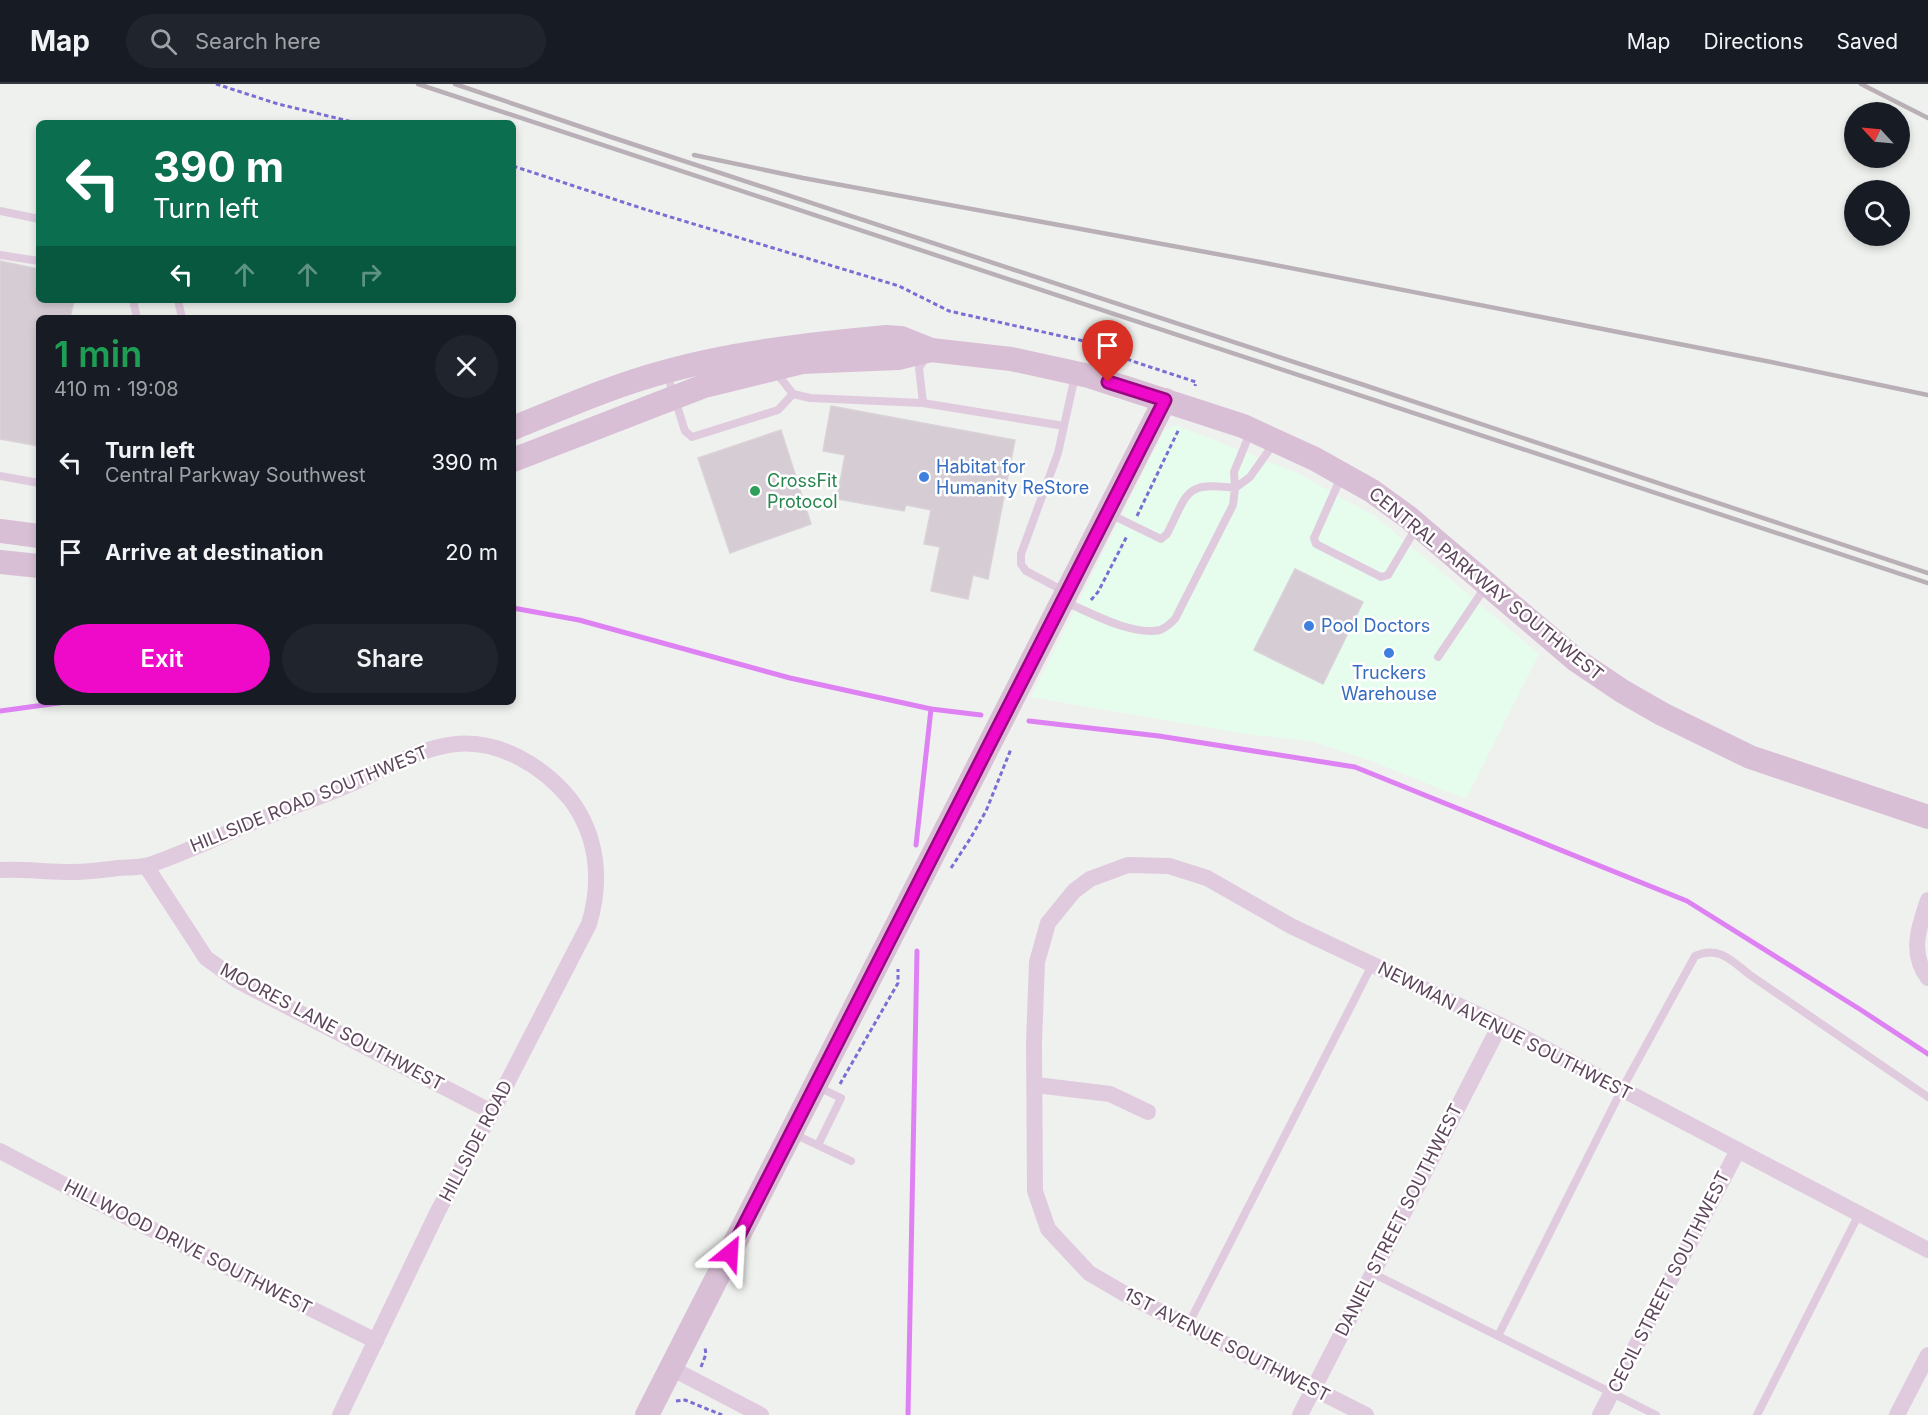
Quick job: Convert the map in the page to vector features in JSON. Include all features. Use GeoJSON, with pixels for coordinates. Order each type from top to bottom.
{"type":"FeatureCollection","features":[{"type":"Feature","properties":{"kind":"street","name":"CENTRAL PARKWAY SOUTHWEST"},"geometry":{"type":"LineString","coordinates":[[516,427],[621,385],[666,371],[768,351],[886,336],[901,338],[930,350],[1011,359],[1075,373],[1165,400],[1252,430],[1342,474],[1372,491],[1418,525],[1576,660],[1622,691],[1698,734],[1750,757],[1928,817]]}},
{"type":"Feature","properties":{"kind":"street","name":"CENTRAL PARKWAY SOUTHWEST"},"geometry":{"type":"LineString","coordinates":[[516,459],[704,386],[802,362],[898,358],[930,350]]}},
{"type":"Feature","properties":{"kind":"street"},"geometry":{"type":"LineString","coordinates":[[647,1415],[791,1133],[824,1090],[1001,746],[1019,687],[1072,601],[1107,513],[1165,400]]}},
{"type":"Feature","properties":{"kind":"street"},"geometry":{"type":"LineString","coordinates":[[0,531],[36,536]]}},
{"type":"Feature","properties":{"kind":"street"},"geometry":{"type":"LineString","coordinates":[[0,562],[36,566]]}},
{"type":"Feature","properties":{"kind":"street","name":"HILLSIDE ROAD SOUTHWEST"},"geometry":{"type":"LineString","coordinates":[[0,870],[74,872],[146,866],[348,785],[420,753],[458,744],[498,749],[525,761],[550,778],[576,808],[586,825],[596,864]]}},
{"type":"Feature","properties":{"kind":"street","name":"HILLSIDE ROAD"},"geometry":{"type":"LineString","coordinates":[[340,1415],[438,1211],[590,924],[595,904],[596,864]]}},
{"type":"Feature","properties":{"kind":"street","name":"NEWMAN AVENUE SOUTHWEST"},"geometry":{"type":"LineString","coordinates":[[1036,1085],[1034,1042],[1037,962],[1048,923],[1074,891],[1090,879],[1128,865],[1169,866],[1207,878],[1291,926],[1500,1025],[1928,1250]]}},
{"type":"Feature","properties":{"kind":"street","name":"MOORES LANE SOUTHWEST"},"geometry":{"type":"LineString","coordinates":[[146,866],[206,958],[238,981],[492,1112]]}},
{"type":"Feature","properties":{"kind":"street"},"geometry":{"type":"LineString","coordinates":[[1927,978],[1917,951],[1918,931],[1928,900]]}},
{"type":"Feature","properties":{"kind":"street","name":"DANIEL STREET SOUTHWEST"},"geometry":{"type":"LineString","coordinates":[[1300,1415],[1500,1025]]}},
{"type":"Feature","properties":{"kind":"street"},"geometry":{"type":"LineString","coordinates":[[1036,1085],[1110,1094],[1148,1112]]}},
{"type":"Feature","properties":{"kind":"street","name":"1ST AVENUE SOUTHWEST"},"geometry":{"type":"LineString","coordinates":[[1036,1085],[1035,1191],[1048,1229],[1089,1273],[1125,1294],[1366,1415]]}},
{"type":"Feature","properties":{"kind":"street","name":"CECIL STREET SOUTHWEST"},"geometry":{"type":"LineString","coordinates":[[1600,1415],[1738,1150]]}},
{"type":"Feature","properties":{"kind":"street","name":"HILLWOOD DRIVE SOUTHWEST"},"geometry":{"type":"LineString","coordinates":[[0,1151],[106,1207],[376,1341]]}},
{"type":"Feature","properties":{"kind":"street"},"geometry":{"type":"LineString","coordinates":[[1897,1415],[1928,1355]]}},
{"type":"Feature","properties":{"kind":"street"},"geometry":{"type":"LineString","coordinates":[[671,1368],[761,1415]]}},
{"type":"Feature","properties":{"kind":"lane"},"geometry":{"type":"LineString","coordinates":[[0,212],[36,218]]}},
{"type":"Feature","properties":{"kind":"lane"},"geometry":{"type":"LineString","coordinates":[[0,255],[36,261]]}},
{"type":"Feature","properties":{"kind":"lane"},"geometry":{"type":"LineString","coordinates":[[923,403],[919,368],[930,350]]}},
{"type":"Feature","properties":{"kind":"lane"},"geometry":{"type":"LineString","coordinates":[[773,369],[793,394],[810,398],[923,403],[1064,426]]}},
{"type":"Feature","properties":{"kind":"lane"},"geometry":{"type":"LineString","coordinates":[[666,371],[685,431],[692,437],[778,410],[793,394]]}},
{"type":"Feature","properties":{"kind":"lane"},"geometry":{"type":"LineString","coordinates":[[1075,373],[1058,453],[1021,554],[1021,564],[1026,571],[1072,601],[1122,626],[1142,631],[1162,629],[1175,619],[1233,505],[1234,472],[1252,430]]}},
{"type":"Feature","properties":{"kind":"lane"},"geometry":{"type":"LineString","coordinates":[[1107,513],[1161,539],[1167,534],[1189,493],[1200,486],[1235,488],[1250,477],[1275,441]]}},
{"type":"Feature","properties":{"kind":"lane"},"geometry":{"type":"LineString","coordinates":[[1342,474],[1314,538],[1316,544],[1381,578],[1388,575],[1418,525]]}},
{"type":"Feature","properties":{"kind":"lane"},"geometry":{"type":"LineString","coordinates":[[0,476],[36,482]]}},
{"type":"Feature","properties":{"kind":"lane"},"geometry":{"type":"LineString","coordinates":[[1438,657],[1487,584]]}},
{"type":"Feature","properties":{"kind":"lane"},"geometry":{"type":"LineString","coordinates":[[1498,1336],[1622,1089],[1695,956],[1707,951],[1725,955],[1750,975],[1928,1097]]}},
{"type":"Feature","properties":{"kind":"lane"},"geometry":{"type":"LineString","coordinates":[[1188,1325],[1372,965]]}},
{"type":"Feature","properties":{"kind":"lane"},"geometry":{"type":"LineString","coordinates":[[818,1145],[841,1098],[824,1090]]}},
{"type":"Feature","properties":{"kind":"lane"},"geometry":{"type":"LineString","coordinates":[[791,1133],[851,1161]]}},
{"type":"Feature","properties":{"kind":"lane"},"geometry":{"type":"LineString","coordinates":[[1757,1415],[1859,1214]]}},
{"type":"Feature","properties":{"kind":"lane"},"geometry":{"type":"LineString","coordinates":[[1372,1274],[1656,1415]]}},
{"type":"Feature","properties":{"kind":"path"},"geometry":{"type":"LineString","coordinates":[[216,84],[278,104],[345,120]]}},
{"type":"Feature","properties":{"kind":"path"},"geometry":{"type":"LineString","coordinates":[[516,167],[644,209],[900,286],[949,310],[1088,342],[1132,361],[1196,382],[1195,386]]}},
{"type":"Feature","properties":{"kind":"path"},"geometry":{"type":"LineString","coordinates":[[1072,601],[1098,592],[1179,429]]}},
{"type":"Feature","properties":{"kind":"path"},"geometry":{"type":"LineString","coordinates":[[950,869],[986,811],[1001,746]]}},
{"type":"Feature","properties":{"kind":"path"},"geometry":{"type":"LineString","coordinates":[[824,1090],[898,983],[898,961]]}},
{"type":"Feature","properties":{"kind":"path"},"geometry":{"type":"LineString","coordinates":[[700,1369],[706,1354],[706,1341]]}},
{"type":"Feature","properties":{"kind":"path"},"geometry":{"type":"LineString","coordinates":[[684,1392],[685,1400],[722,1415]]}},
{"type":"Feature","properties":{"kind":"shaded area"},"geometry":{"type":"Polygon","coordinates":[[[1176,425],[1297,473],[1376,517],[1539,654],[1466,799],[1371,761],[1311,741],[1245,734],[1031,697],[1164,431],[1176,425]]]}},
{"type":"Feature","properties":{"kind":"building"},"geometry":{"type":"Polygon","coordinates":[[[0,261],[36,268],[36,303],[73,303],[71,315],[36,315],[36,445],[0,439],[0,261]]]}},
{"type":"Feature","properties":{"kind":"building","name":"Habitat for Humanity ReStore"},"geometry":{"type":"Polygon","coordinates":[[[831,406],[1015,440],[988,579],[973,575],[968,599],[931,591],[940,547],[924,544],[931,510],[906,505],[904,511],[837,499],[845,455],[823,451],[831,406]]]}},
{"type":"Feature","properties":{"kind":"building","name":"CrossFit Protocol"},"geometry":{"type":"Polygon","coordinates":[[[781,430],[811,524],[730,553],[698,458],[781,430]]]}},
{"type":"Feature","properties":{"kind":"building","name":"Pool Doctors"},"geometry":{"type":"Polygon","coordinates":[[[1295,569],[1363,602],[1323,684],[1254,650],[1295,569]]]}},
{"type":"Feature","properties":{"kind":"waterway"},"geometry":{"type":"LineString","coordinates":[[516,609],[579,620],[790,678],[931,709],[981,715]]}},
{"type":"Feature","properties":{"kind":"waterway"},"geometry":{"type":"LineString","coordinates":[[0,711],[44,705]]}},
{"type":"Feature","properties":{"kind":"waterway"},"geometry":{"type":"LineString","coordinates":[[916,845],[931,709]]}},
{"type":"Feature","properties":{"kind":"waterway"},"geometry":{"type":"LineString","coordinates":[[1029,721],[1159,736],[1355,767],[1687,901],[1928,1054]]}},
{"type":"Feature","properties":{"kind":"waterway"},"geometry":{"type":"LineString","coordinates":[[908,1415],[917,951]]}},
{"type":"Feature","properties":{"kind":"railway"},"geometry":{"type":"LineString","coordinates":[[418,84],[1928,583]]}},
{"type":"Feature","properties":{"kind":"railway"},"geometry":{"type":"LineString","coordinates":[[455,84],[1928,573]]}},
{"type":"Feature","properties":{"kind":"railway"},"geometry":{"type":"LineString","coordinates":[[1861,84],[1928,118]]}},
{"type":"Feature","properties":{"kind":"railway"},"geometry":{"type":"LineString","coordinates":[[694,155],[803,178],[1260,262],[1928,395]]}},
{"type":"Feature","properties":{"kind":"place","name":"Habitat for Humanity ReStore"},"geometry":{"type":"Point","coordinates":[924,477]}},
{"type":"Feature","properties":{"kind":"place","name":"CrossFit Protocol"},"geometry":{"type":"Point","coordinates":[755,491]}},
{"type":"Feature","properties":{"kind":"place","name":"Pool Doctors"},"geometry":{"type":"Point","coordinates":[1309,626]}},
{"type":"Feature","properties":{"kind":"place","name":"Truckers Warehouse"},"geometry":{"type":"Point","coordinates":[1389,653]}},
{"type":"Feature","properties":{"kind":"route"},"geometry":{"type":"LineString","coordinates":[[730,1253],[1165,400],[1108,382]]}}]}
